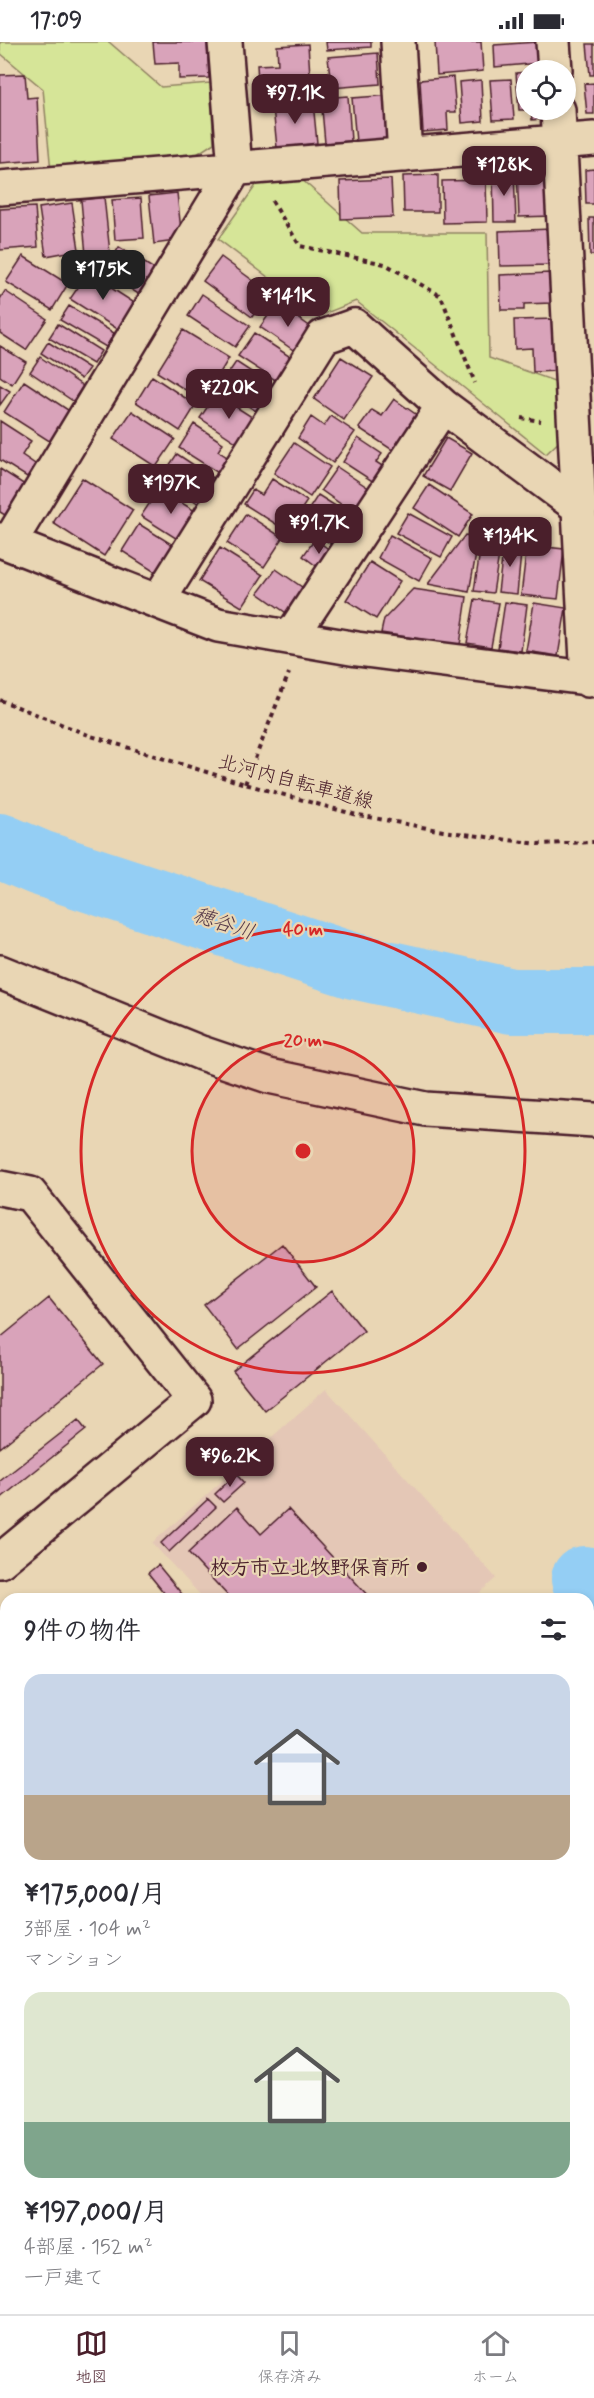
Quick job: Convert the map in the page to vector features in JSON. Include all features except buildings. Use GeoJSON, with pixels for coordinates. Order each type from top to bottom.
{"type":"FeatureCollection","features":[{"type":"Feature","properties":{"kind":"street"},"geometry":{"type":"LineString","coordinates":[[225,42],[235,169],[5,541],[218,625],[357,649],[591,680],[559,120]]}},
{"type":"Feature","properties":{"kind":"street"},"geometry":{"type":"LineString","coordinates":[[398,42],[405,155]]}},
{"type":"Feature","properties":{"kind":"street"},"geometry":{"type":"LineString","coordinates":[[553,42],[554,60]]}},
{"type":"Feature","properties":{"kind":"street"},"geometry":{"type":"LineString","coordinates":[[0,188],[594,139]]}},
{"type":"Feature","properties":{"kind":"street"},"geometry":{"type":"LineString","coordinates":[[158,601],[323,337],[354,326],[443,406],[580,508]]}},
{"type":"Feature","properties":{"kind":"street"},"geometry":{"type":"LineString","coordinates":[[297,638],[443,406]]}},
{"type":"Feature","properties":{"kind":"street"},"geometry":{"type":"LineString","coordinates":[[0,972],[201,1053],[270,1076],[425,1109],[594,1120]]}},
{"type":"Feature","properties":{"kind":"street"},"geometry":{"type":"LineString","coordinates":[[0,1188],[30,1194],[194,1400],[0,1561]]}},
{"type":"Feature","properties":{"kind":"path"},"geometry":{"type":"LineString","coordinates":[[235,169],[273,202],[300,246],[385,264],[441,296],[471,378],[477,387]]}},
{"type":"Feature","properties":{"kind":"path"},"geometry":{"type":"LineString","coordinates":[[518,418],[575,424]]}},
{"type":"Feature","properties":{"kind":"path"},"geometry":{"type":"LineString","coordinates":[[245,784],[297,638]]}},
{"type":"Feature","properties":{"kind":"path","name":"北河内自転車道線"},"geometry":{"type":"LineString","coordinates":[[0,700],[91,736],[245,784],[353,814],[443,831],[538,844],[594,842]]}},
{"type":"Feature","properties":{"kind":"shaded area"},"geometry":{"type":"Polygon","coordinates":[[[326,1389],[496,1578],[480,1593],[198,1593],[152,1543],[326,1389]]]}},
{"type":"Feature","properties":{"kind":"green space"},"geometry":{"type":"Polygon","coordinates":[[[0,42],[109,42],[161,87],[210,83],[214,143],[194,156],[51,171],[43,89],[0,53],[0,42]]]}},
{"type":"Feature","properties":{"kind":"green space"},"geometry":{"type":"Polygon","coordinates":[[[300,178],[362,233],[487,233],[489,358],[560,383],[567,434],[546,454],[356,301],[319,316],[218,239],[259,181],[300,178]]]}},
{"type":"Feature","properties":{"kind":"waterway","name":"穂谷川"},"geometry":{"type":"LineString","coordinates":[[0,846],[40,863],[354,966],[512,1001],[594,1001]]}},
{"type":"Feature","properties":{"kind":"waterway"},"geometry":{"type":"LineString","coordinates":[[584,1579],[593,1593]]}},
{"type":"Feature","properties":{"kind":"place","name":"枚方市立北牧野保育所"},"geometry":{"type":"Point","coordinates":[422,1567]}}]}
